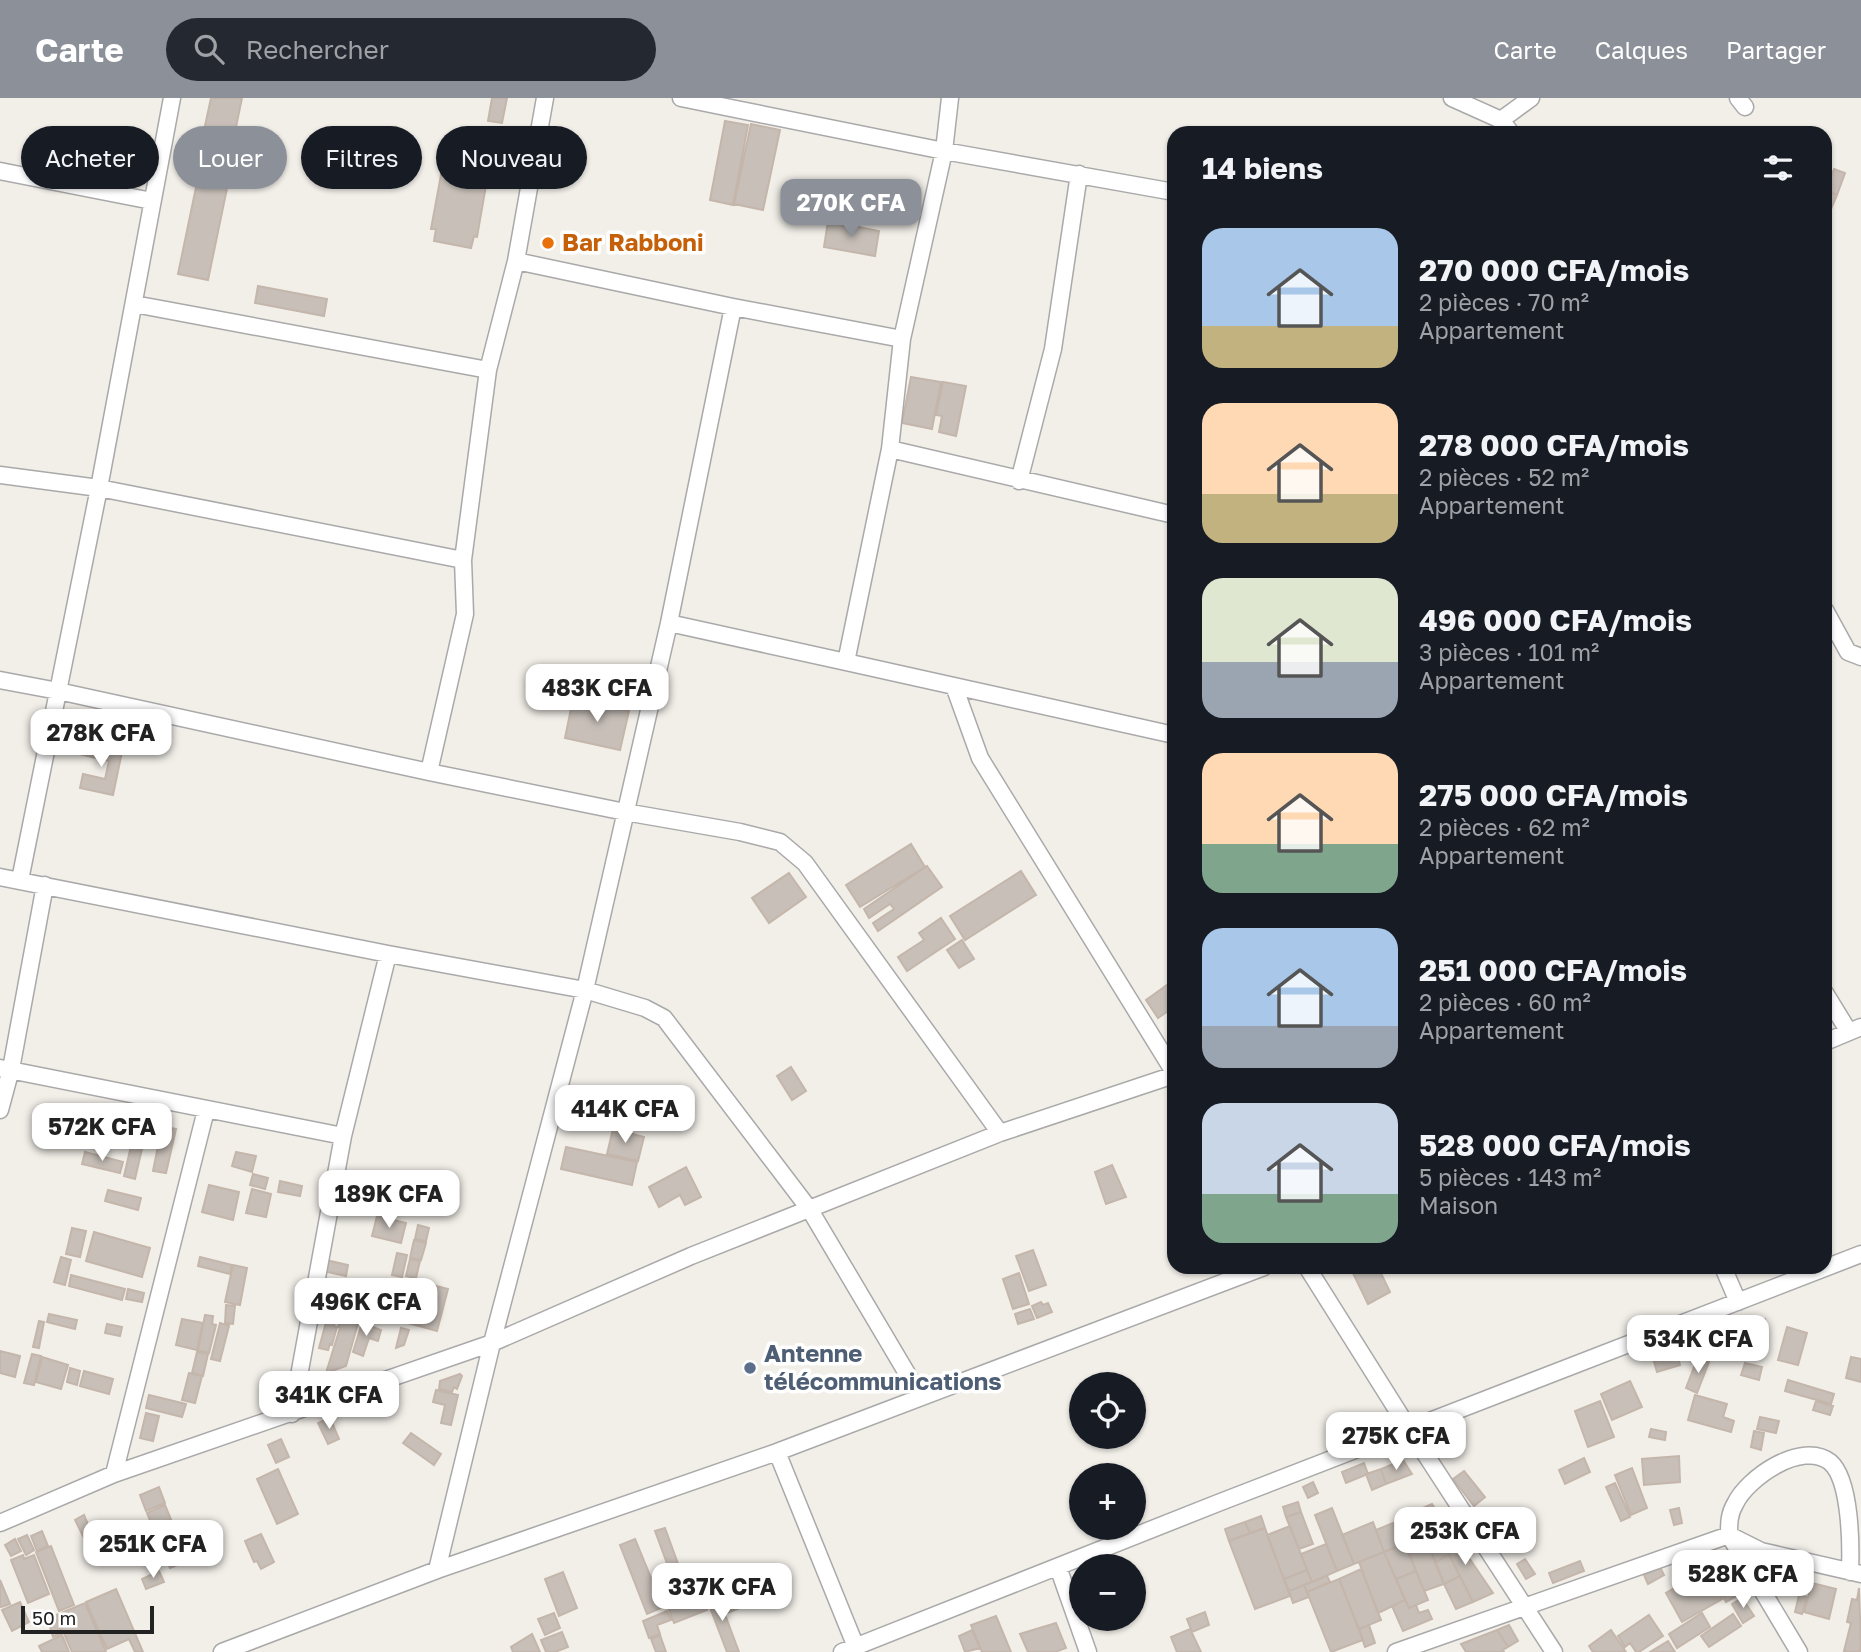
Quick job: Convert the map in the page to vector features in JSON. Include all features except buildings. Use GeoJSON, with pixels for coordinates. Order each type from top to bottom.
{"type":"FeatureCollection","features":[{"type":"Feature","properties":{"kind":"street"},"geometry":{"type":"LineString","coordinates":[[20,880],[99,488],[172,98]]}},
{"type":"Feature","properties":{"kind":"street"},"geometry":{"type":"LineString","coordinates":[[429,772],[465,614],[463,560],[488,370],[516,261],[545,98]]}},
{"type":"Feature","properties":{"kind":"street"},"geometry":{"type":"LineString","coordinates":[[681,98],[944,151],[1167,191]]}},
{"type":"Feature","properties":{"kind":"street"},"geometry":{"type":"LineString","coordinates":[[846,662],[890,449],[902,339],[944,151],[950,98]]}},
{"type":"Feature","properties":{"kind":"street"},"geometry":{"type":"LineString","coordinates":[[1452,98],[1504,126]]}},
{"type":"Feature","properties":{"kind":"street"},"geometry":{"type":"LineString","coordinates":[[1507,126],[1531,98]]}},
{"type":"Feature","properties":{"kind":"street"},"geometry":{"type":"LineString","coordinates":[[0,170],[152,201]]}},
{"type":"Feature","properties":{"kind":"street"},"geometry":{"type":"LineString","coordinates":[[1019,481],[1053,349],[1079,174]]}},
{"type":"Feature","properties":{"kind":"street"},"geometry":{"type":"LineString","coordinates":[[516,261],[733,307],[902,339]]}},
{"type":"Feature","properties":{"kind":"street"},"geometry":{"type":"LineString","coordinates":[[134,304],[488,370]]}},
{"type":"Feature","properties":{"kind":"street"},"geometry":{"type":"LineString","coordinates":[[437,1570],[492,1343],[585,990],[669,623],[733,307]]}},
{"type":"Feature","properties":{"kind":"street"},"geometry":{"type":"LineString","coordinates":[[890,449],[1167,513]]}},
{"type":"Feature","properties":{"kind":"street"},"geometry":{"type":"LineString","coordinates":[[0,475],[99,488],[463,560]]}},
{"type":"Feature","properties":{"kind":"street"},"geometry":{"type":"LineString","coordinates":[[669,623],[1167,734]]}},
{"type":"Feature","properties":{"kind":"street"},"geometry":{"type":"LineString","coordinates":[[1832,623],[1848,652],[1861,657]]}},
{"type":"Feature","properties":{"kind":"street"},"geometry":{"type":"LineString","coordinates":[[0,681],[58,691],[429,772],[780,842],[805,863],[1000,1133]]}},
{"type":"Feature","properties":{"kind":"street"},"geometry":{"type":"LineString","coordinates":[[954,686],[979,758],[1167,1063]]}},
{"type":"Feature","properties":{"kind":"street"},"geometry":{"type":"LineString","coordinates":[[0,877],[585,990],[645,1008],[664,1018],[810,1210],[921,1397]]}},
{"type":"Feature","properties":{"kind":"street"},"geometry":{"type":"LineString","coordinates":[[0,1110],[5,1069],[46,885]]}},
{"type":"Feature","properties":{"kind":"street"},"geometry":{"type":"LineString","coordinates":[[292,1414],[343,1136],[388,954]]}},
{"type":"Feature","properties":{"kind":"street"},"geometry":{"type":"LineString","coordinates":[[1832,1001],[1855,1029],[1832,1039]]}},
{"type":"Feature","properties":{"kind":"street"},"geometry":{"type":"LineString","coordinates":[[5,1069],[343,1136]]}},
{"type":"Feature","properties":{"kind":"street"},"geometry":{"type":"LineString","coordinates":[[0,1523],[114,1474],[492,1343],[691,1256],[1000,1133],[1167,1076]]}},
{"type":"Feature","properties":{"kind":"street"},"geometry":{"type":"LineString","coordinates":[[114,1474],[206,1110]]}},
{"type":"Feature","properties":{"kind":"street"},"geometry":{"type":"LineString","coordinates":[[1832,1265],[1861,1254]]}},
{"type":"Feature","properties":{"kind":"street"},"geometry":{"type":"LineString","coordinates":[[222,1652],[437,1570],[777,1452],[1246,1274]]}},
{"type":"Feature","properties":{"kind":"street"},"geometry":{"type":"LineString","coordinates":[[1311,1274],[1554,1652]]}},
{"type":"Feature","properties":{"kind":"street"},"geometry":{"type":"LineString","coordinates":[[1726,1274],[1738,1302]]}},
{"type":"Feature","properties":{"kind":"street"},"geometry":{"type":"LineString","coordinates":[[777,1452],[852,1650],[1409,1429],[1810,1274]]}},
{"type":"Feature","properties":{"kind":"street"},"geometry":{"type":"LineString","coordinates":[[1396,1652],[1729,1535],[1761,1551],[1855,1573],[1848,1507],[1838,1475],[1830,1462],[1813,1455],[1772,1466],[1754,1480],[1736,1501],[1729,1520],[1729,1535],[1799,1652]]}},
{"type":"Feature","properties":{"kind":"street"},"geometry":{"type":"LineString","coordinates":[[1058,1567],[1088,1652]]}},
{"type":"Feature","properties":{"kind":"place","name":"Bar Rabboni"},"geometry":{"type":"Point","coordinates":[548,243]}},
{"type":"Feature","properties":{"kind":"place","name":"Antenne télécommunications"},"geometry":{"type":"Point","coordinates":[750,1368]}}]}
